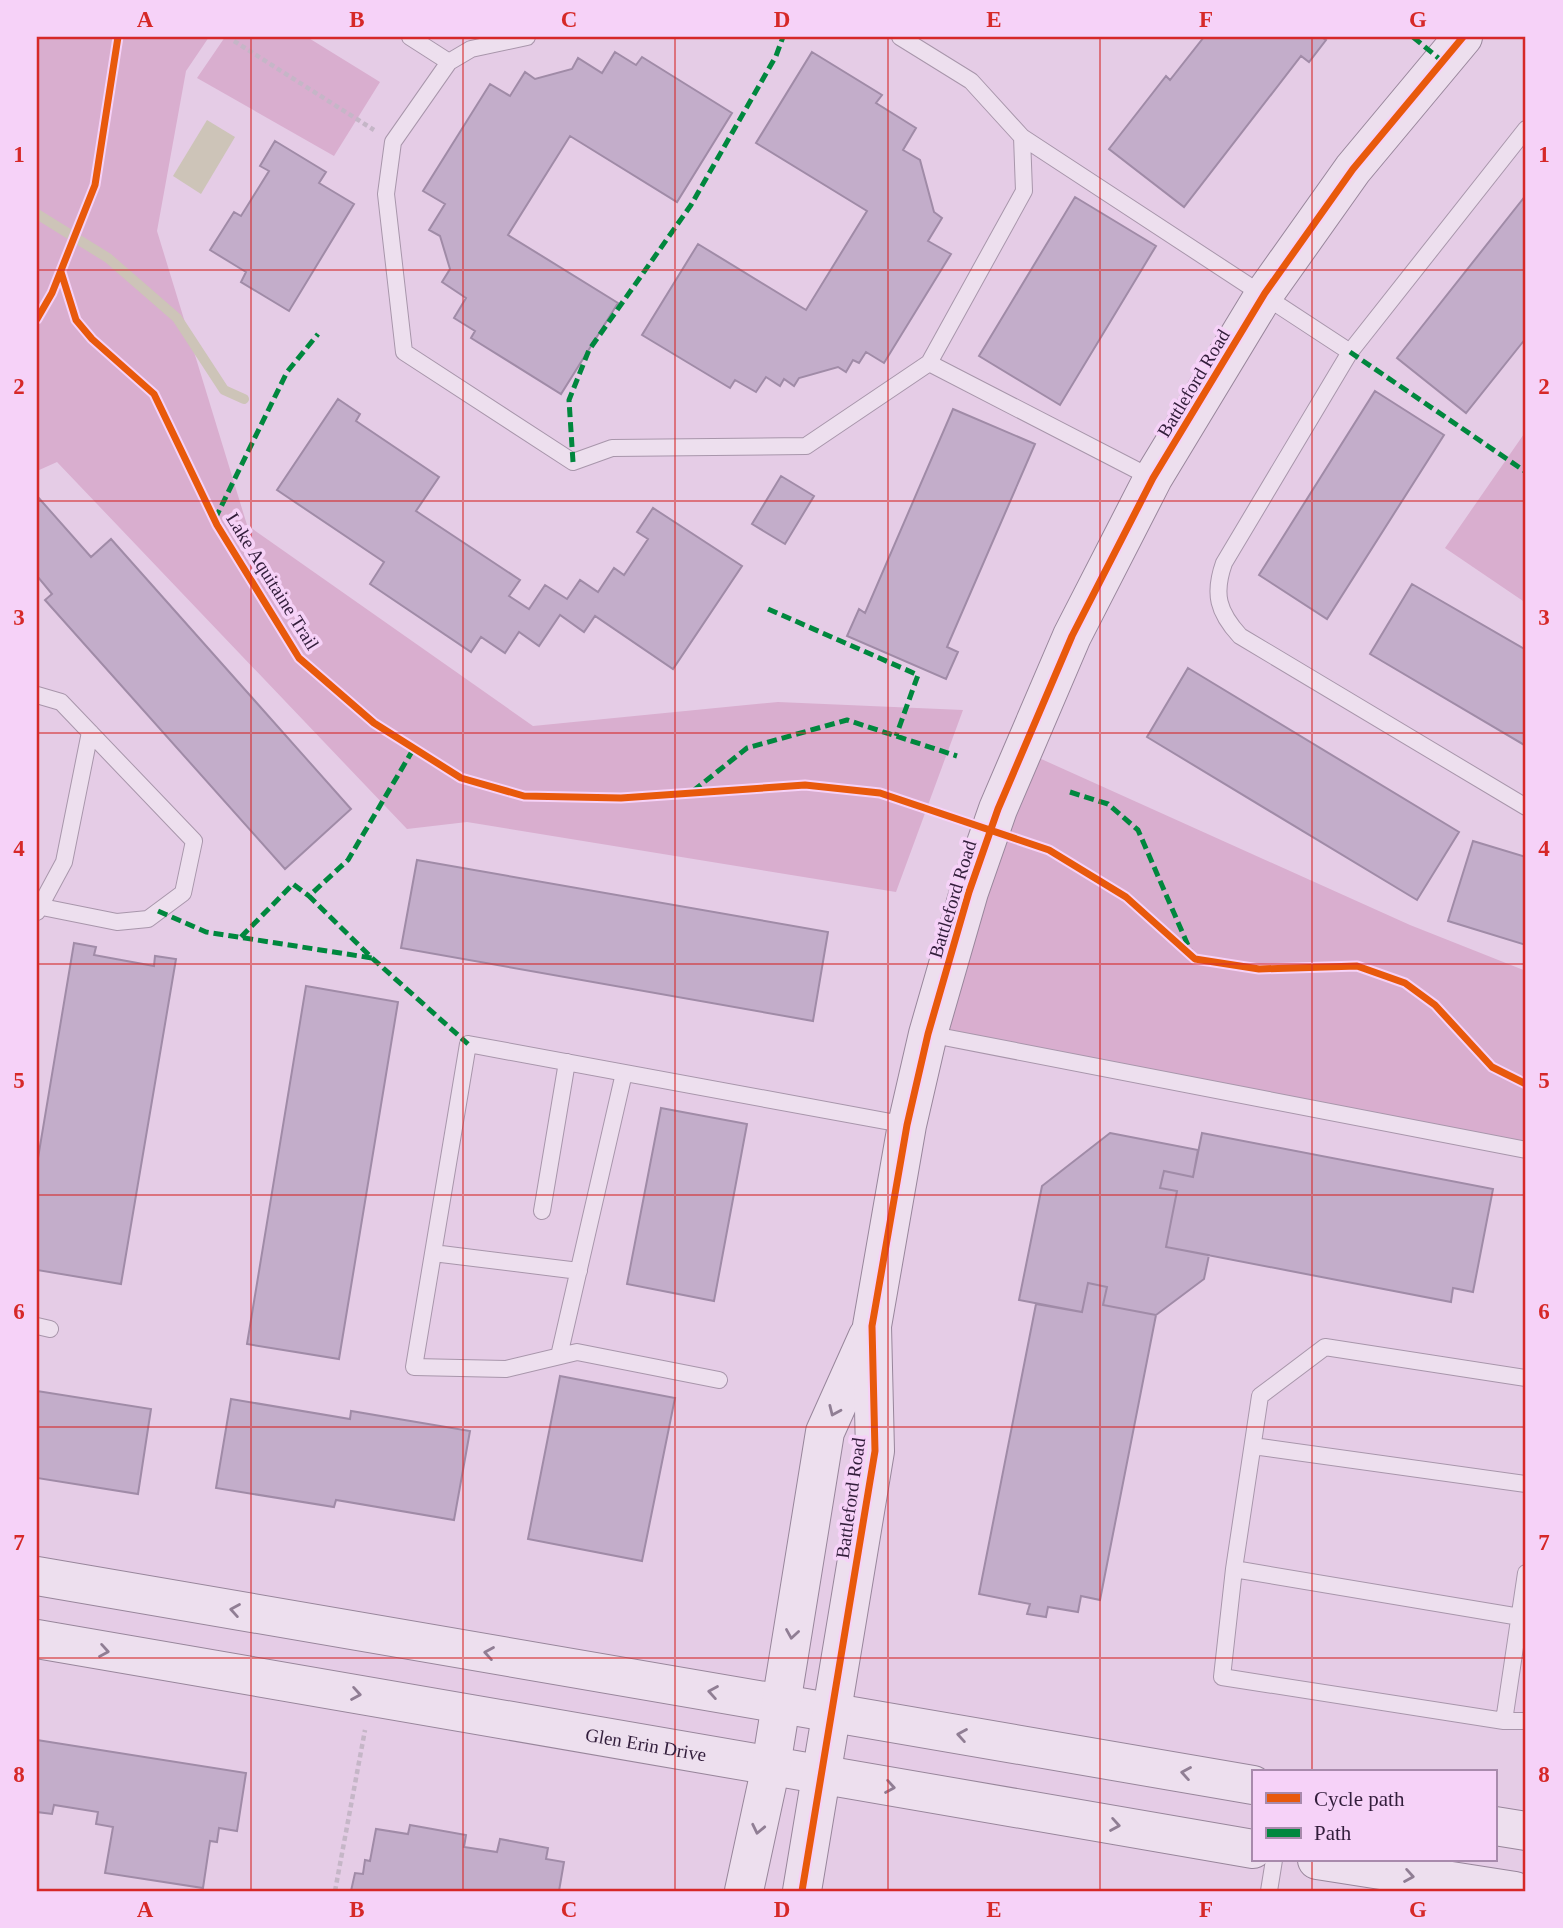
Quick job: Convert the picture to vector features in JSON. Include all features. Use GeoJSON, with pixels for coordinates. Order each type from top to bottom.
{"type":"FeatureCollection","features":[{"type":"Feature","properties":{"kind":"street","name":"Battleford Road"},"geometry":{"type":"LineString","coordinates":[[802,1891],[834,1712],[875,1451],[872,1326],[907,1125],[928,1034],[969,892],[1012,774],[1072,636],[1153,478],[1265,293],[1353,169],[1463,37]]}},
{"type":"Feature","properties":{"kind":"street","name":"Battleford Road"},"geometry":{"type":"LineString","coordinates":[[744,1891],[771,1766],[825,1432],[872,1326]]}},
{"type":"Feature","properties":{"kind":"street"},"geometry":{"type":"LineString","coordinates":[[37,1576],[1252,1785]]}},
{"type":"Feature","properties":{"kind":"street","name":"Glen Erin Drive"},"geometry":{"type":"LineString","coordinates":[[37,1639],[1252,1849]]}},
{"type":"Feature","properties":{"kind":"street"},"geometry":{"type":"LineString","coordinates":[[1496,1826],[1526,1831]]}},
{"type":"Feature","properties":{"kind":"street"},"geometry":{"type":"LineString","coordinates":[[1328,1862],[1466,1886],[1515,1891]]}},
{"type":"Feature","properties":{"kind":"lane"},"geometry":{"type":"LineString","coordinates":[[410,37],[449,62]]}},
{"type":"Feature","properties":{"kind":"lane"},"geometry":{"type":"LineString","coordinates":[[527,37],[471,49],[449,62],[393,142],[386,194],[404,352],[573,462],[612,448],[806,446],[929,363],[1024,191],[1022,137]]}},
{"type":"Feature","properties":{"kind":"lane"},"geometry":{"type":"LineString","coordinates":[[900,37],[971,81],[1022,137],[1265,293],[1350,352]]}},
{"type":"Feature","properties":{"kind":"lane"},"geometry":{"type":"LineString","coordinates":[[1526,129],[1350,352],[1224,563],[1217,581],[1217,602],[1225,619],[1240,636],[1526,807]]}},
{"type":"Feature","properties":{"kind":"lane"},"geometry":{"type":"LineString","coordinates":[[929,363],[1153,478]]}},
{"type":"Feature","properties":{"kind":"lane"},"geometry":{"type":"LineString","coordinates":[[37,695],[61,702],[90,732],[194,841],[183,893],[148,919],[117,922],[38,908],[64,862],[90,732]]}},
{"type":"Feature","properties":{"kind":"lane"},"geometry":{"type":"LineString","coordinates":[[928,1034],[1526,1150]]}},
{"type":"Feature","properties":{"kind":"lane"},"geometry":{"type":"LineString","coordinates":[[719,1380],[577,1352],[506,1369],[414,1367],[468,1044],[907,1125]]}},
{"type":"Feature","properties":{"kind":"lane"},"geometry":{"type":"LineString","coordinates":[[542,1211],[567,1062]]}},
{"type":"Feature","properties":{"kind":"lane"},"geometry":{"type":"LineString","coordinates":[[559,1356],[624,1073]]}},
{"type":"Feature","properties":{"kind":"lane"},"geometry":{"type":"LineString","coordinates":[[433,1253],[579,1271]]}},
{"type":"Feature","properties":{"kind":"lane"},"geometry":{"type":"LineString","coordinates":[[1526,1378],[1325,1347],[1260,1396],[1234,1569],[1222,1677],[1504,1721],[1526,1721]]}},
{"type":"Feature","properties":{"kind":"lane"},"geometry":{"type":"LineString","coordinates":[[1253,1446],[1526,1484]]}},
{"type":"Feature","properties":{"kind":"lane"},"geometry":{"type":"LineString","coordinates":[[1234,1569],[1520,1617]]}},
{"type":"Feature","properties":{"kind":"lane"},"geometry":{"type":"LineString","coordinates":[[1504,1721],[1526,1573]]}},
{"type":"Feature","properties":{"kind":"lane"},"geometry":{"type":"LineString","coordinates":[[1269,1891],[1274,1862]]}},
{"type":"Feature","properties":{"kind":"path"},"geometry":{"type":"LineString","coordinates":[[234,41],[393,142]]}},
{"type":"Feature","properties":{"kind":"path"},"geometry":{"type":"LineString","coordinates":[[335,1891],[371,1697]]}},
{"type":"Feature","properties":{"kind":"shaded area"},"geometry":{"type":"Polygon","coordinates":[[[37,37],[209,37],[186,71],[157,231],[247,525],[533,726],[778,702],[963,710],[896,892],[467,822],[407,829],[57,462],[37,471],[37,37]]]}},
{"type":"Feature","properties":{"kind":"shaded area"},"geometry":{"type":"Polygon","coordinates":[[[225,37],[307,37],[380,82],[334,156],[197,78],[225,37]]]}},
{"type":"Feature","properties":{"kind":"shaded area"},"geometry":{"type":"Polygon","coordinates":[[[207,120],[235,137],[201,194],[173,176],[207,120]]]}},
{"type":"Feature","properties":{"kind":"shaded area"},"geometry":{"type":"Polygon","coordinates":[[[1526,431],[1526,603],[1445,548],[1526,431]]]}},
{"type":"Feature","properties":{"kind":"shaded area"},"geometry":{"type":"Polygon","coordinates":[[[1019,749],[1410,925],[1526,971],[1526,1150],[928,1034],[1019,749]]]}},
{"type":"Feature","properties":{"kind":"building"},"geometry":{"type":"Polygon","coordinates":[[[1204,37],[1321,37],[1326,40],[1309,62],[1301,56],[1184,207],[1109,149],[1166,76],[1170,80],[1204,37]]]}},
{"type":"Feature","properties":{"kind":"building"},"geometry":{"type":"Polygon","coordinates":[[[615,52],[636,65],[642,57],[732,113],[677,202],[570,136],[508,235],[618,303],[561,394],[471,338],[475,331],[454,318],[466,298],[442,282],[450,269],[440,236],[429,230],[445,204],[423,191],[490,84],[510,96],[525,72],[535,79],[572,69],[578,58],[602,73],[615,52]]]}},
{"type":"Feature","properties":{"kind":"building"},"geometry":{"type":"Polygon","coordinates":[[[812,52],[882,95],[876,103],[916,128],[903,150],[920,160],[934,212],[942,218],[928,241],[951,254],[884,363],[866,352],[859,363],[853,360],[846,372],[838,367],[799,378],[794,386],[784,379],[780,386],[766,377],[756,392],[735,380],[730,388],[642,335],[698,244],[806,310],[867,211],[756,143],[812,52]]]}},
{"type":"Feature","properties":{"kind":"building"},"geometry":{"type":"Polygon","coordinates":[[[275,141],[326,172],[319,183],[354,204],[289,311],[241,282],[246,272],[210,250],[234,212],[241,216],[269,171],[260,166],[275,141]]]}},
{"type":"Feature","properties":{"kind":"building"},"geometry":{"type":"Polygon","coordinates":[[[1526,195],[1526,338],[1466,413],[1397,358],[1526,195]]]}},
{"type":"Feature","properties":{"kind":"building"},"geometry":{"type":"Polygon","coordinates":[[[1075,197],[1156,246],[1060,405],[979,356],[1075,197]]]}},
{"type":"Feature","properties":{"kind":"building"},"geometry":{"type":"Polygon","coordinates":[[[1375,391],[1444,435],[1327,619],[1259,575],[1375,391]]]}},
{"type":"Feature","properties":{"kind":"building"},"geometry":{"type":"Polygon","coordinates":[[[338,399],[360,414],[356,421],[439,477],[416,511],[520,580],[509,596],[529,609],[545,585],[567,599],[580,580],[598,592],[614,568],[624,575],[648,539],[637,532],[653,508],[742,566],[673,669],[595,616],[584,632],[560,615],[539,646],[519,632],[505,653],[481,637],[471,652],[370,584],[384,562],[277,490],[338,399]]]}},
{"type":"Feature","properties":{"kind":"building"},"geometry":{"type":"Polygon","coordinates":[[[953,409],[1035,444],[947,647],[958,652],[946,679],[847,636],[859,609],[865,613],[953,409]]]}},
{"type":"Feature","properties":{"kind":"building"},"geometry":{"type":"Polygon","coordinates":[[[781,476],[814,496],[785,544],[752,524],[781,476]]]}},
{"type":"Feature","properties":{"kind":"building"},"geometry":{"type":"Polygon","coordinates":[[[37,496],[91,557],[111,539],[351,809],[285,869],[45,600],[52,594],[37,576],[37,496]]]}},
{"type":"Feature","properties":{"kind":"building"},"geometry":{"type":"Polygon","coordinates":[[[1412,584],[1526,650],[1526,746],[1370,654],[1412,584]]]}},
{"type":"Feature","properties":{"kind":"building"},"geometry":{"type":"Polygon","coordinates":[[[1188,668],[1459,832],[1417,900],[1147,737],[1188,668]]]}},
{"type":"Feature","properties":{"kind":"building"},"geometry":{"type":"Polygon","coordinates":[[[1473,841],[1526,857],[1526,945],[1448,921],[1473,841]]]}},
{"type":"Feature","properties":{"kind":"building"},"geometry":{"type":"Polygon","coordinates":[[[417,860],[828,932],[813,1021],[401,948],[417,860]]]}},
{"type":"Feature","properties":{"kind":"building"},"geometry":{"type":"Polygon","coordinates":[[[74,943],[96,947],[94,955],[154,966],[155,956],[176,959],[121,1284],[37,1270],[37,1164],[74,943]]]}},
{"type":"Feature","properties":{"kind":"building"},"geometry":{"type":"Polygon","coordinates":[[[306,986],[398,1002],[339,1359],[247,1344],[306,986]]]}},
{"type":"Feature","properties":{"kind":"building"},"geometry":{"type":"Polygon","coordinates":[[[661,1108],[747,1124],[714,1301],[627,1284],[661,1108]]]}},
{"type":"Feature","properties":{"kind":"building"},"geometry":{"type":"Polygon","coordinates":[[[1110,1133],[1198,1150],[1193,1177],[1164,1171],[1160,1188],[1177,1191],[1166,1247],[1209,1255],[1204,1279],[1156,1315],[1103,1305],[1107,1287],[1088,1283],[1082,1312],[1019,1300],[1042,1186],[1110,1133]]]}},
{"type":"Feature","properties":{"kind":"building"},"geometry":{"type":"Polygon","coordinates":[[[1202,1133],[1493,1189],[1473,1292],[1453,1288],[1451,1302],[1166,1247],[1177,1191],[1160,1188],[1164,1171],[1193,1177],[1202,1133]]]}},
{"type":"Feature","properties":{"kind":"building"},"geometry":{"type":"Polygon","coordinates":[[[1088,1283],[1107,1287],[1103,1305],[1156,1315],[1100,1600],[1081,1596],[1078,1612],[1048,1607],[1046,1617],[1027,1614],[1030,1604],[979,1594],[1036,1304],[1082,1312],[1088,1283]]]}},
{"type":"Feature","properties":{"kind":"building"},"geometry":{"type":"Polygon","coordinates":[[[560,1376],[675,1398],[642,1561],[528,1539],[560,1376]]]}},
{"type":"Feature","properties":{"kind":"building"},"geometry":{"type":"Polygon","coordinates":[[[37,1391],[151,1409],[138,1494],[37,1478],[37,1391]]]}},
{"type":"Feature","properties":{"kind":"building"},"geometry":{"type":"Polygon","coordinates":[[[231,1399],[350,1419],[351,1411],[470,1431],[454,1520],[336,1500],[334,1507],[216,1488],[231,1399]]]}},
{"type":"Feature","properties":{"kind":"building"},"geometry":{"type":"Polygon","coordinates":[[[37,1740],[246,1773],[237,1831],[219,1828],[217,1842],[210,1841],[203,1888],[105,1873],[113,1827],[96,1824],[98,1812],[54,1805],[52,1814],[37,1812],[37,1740]]]}},
{"type":"Feature","properties":{"kind":"building"},"geometry":{"type":"Polygon","coordinates":[[[410,1825],[466,1835],[464,1847],[497,1852],[500,1839],[548,1848],[546,1859],[564,1862],[559,1891],[351,1891],[355,1873],[363,1874],[365,1860],[370,1861],[376,1829],[408,1834],[410,1825]]]}},
{"type":"Feature","properties":{"kind":"waterway"},"geometry":{"type":"LineString","coordinates":[[37,214],[108,258],[177,318],[224,390],[244,399]]}},
{"type":"Feature","properties":{"kind":"marked path"},"geometry":{"type":"LineString","coordinates":[[573,462],[569,400],[589,350],[691,205],[776,56],[783,37]]}},
{"type":"Feature","properties":{"kind":"marked path"},"geometry":{"type":"LineString","coordinates":[[1413,37],[1442,61]]}},
{"type":"Feature","properties":{"kind":"marked path"},"geometry":{"type":"LineString","coordinates":[[215,519],[287,372],[318,334]]}},
{"type":"Feature","properties":{"kind":"marked path"},"geometry":{"type":"LineString","coordinates":[[1350,352],[1526,472]]}},
{"type":"Feature","properties":{"kind":"marked path"},"geometry":{"type":"LineString","coordinates":[[768,609],[918,675],[896,736]]}},
{"type":"Feature","properties":{"kind":"marked path"},"geometry":{"type":"LineString","coordinates":[[693,791],[747,748],[847,720],[957,756]]}},
{"type":"Feature","properties":{"kind":"marked path"},"geometry":{"type":"LineString","coordinates":[[158,911],[206,932],[372,958],[309,896],[348,860],[414,748]]}},
{"type":"Feature","properties":{"kind":"marked path"},"geometry":{"type":"LineString","coordinates":[[1070,792],[1108,804],[1138,830],[1190,950]]}},
{"type":"Feature","properties":{"kind":"marked path"},"geometry":{"type":"LineString","coordinates":[[241,937],[293,884],[309,896]]}},
{"type":"Feature","properties":{"kind":"marked path"},"geometry":{"type":"LineString","coordinates":[[372,958],[468,1044]]}},
{"type":"Feature","properties":{"kind":"cycle path"},"geometry":{"type":"LineString","coordinates":[[37,319],[52,293],[95,185],[118,37]]}},
{"type":"Feature","properties":{"kind":"cycle path"},"geometry":{"type":"LineString","coordinates":[[802,1891],[875,1451],[872,1326],[907,1125],[928,1034],[969,892],[998,809],[1072,636],[1153,478],[1265,293],[1353,169],[1463,37]]}},
{"type":"Feature","properties":{"kind":"cycle path","name":"Lake Aquitaine Trail"},"geometry":{"type":"LineString","coordinates":[[61,272],[76,320],[92,339],[154,394],[217,525],[299,658],[374,723],[461,778],[524,796],[621,798],[805,785],[880,793],[1049,850],[1126,897],[1195,959],[1259,969],[1357,966],[1405,983],[1435,1005],[1492,1067],[1526,1084]]}}]}
